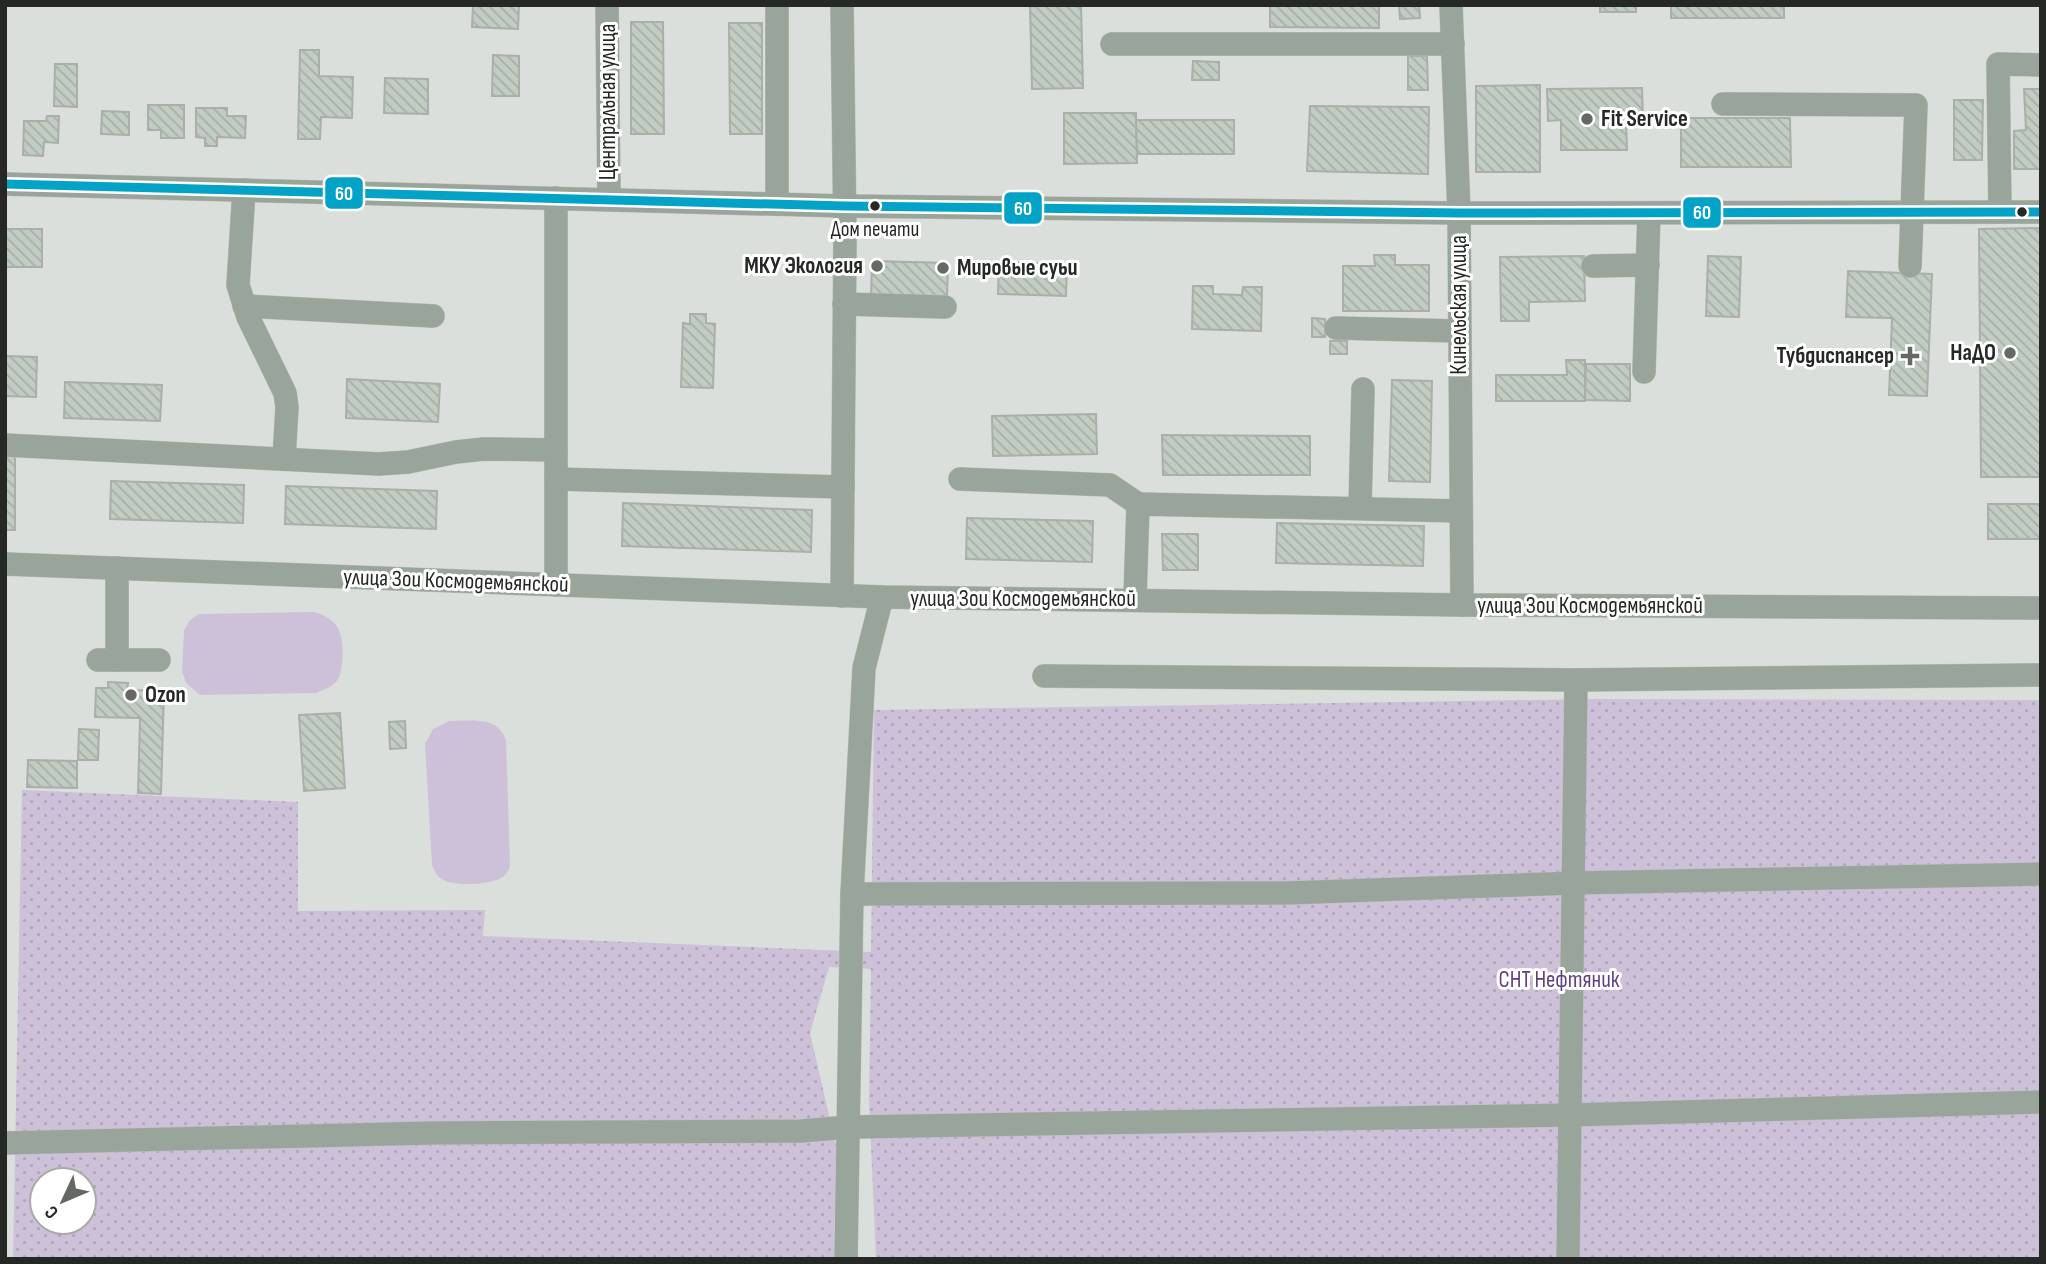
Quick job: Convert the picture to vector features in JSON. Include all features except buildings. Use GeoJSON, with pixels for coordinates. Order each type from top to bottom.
{"type":"FeatureCollection","features":[{"type":"Feature","properties":{"kind":"street","name":"Центральная улица"},"geometry":{"type":"LineString","coordinates":[[607,5],[609,199]]}},
{"type":"Feature","properties":{"kind":"street"},"geometry":{"type":"LineString","coordinates":[[777,5],[778,204]]}},
{"type":"Feature","properties":{"kind":"street"},"geometry":{"type":"LineString","coordinates":[[842,5],[845,205],[842,596]]}},
{"type":"Feature","properties":{"kind":"street","name":"Кинельская улица"},"geometry":{"type":"LineString","coordinates":[[1451,5],[1459,213],[1462,605]]}},
{"type":"Feature","properties":{"kind":"street"},"geometry":{"type":"LineString","coordinates":[[1112,44],[1453,44]]}},
{"type":"Feature","properties":{"kind":"street"},"geometry":{"type":"LineString","coordinates":[[2000,212],[1998,64],[2041,65]]}},
{"type":"Feature","properties":{"kind":"street"},"geometry":{"type":"LineString","coordinates":[[1723,104],[1916,105],[1910,266]]}},
{"type":"Feature","properties":{"kind":"street"},"geometry":{"type":"LineString","coordinates":[[5,184],[845,205],[1459,213],[2041,212]]}},
{"type":"Feature","properties":{"kind":"street"},"geometry":{"type":"LineString","coordinates":[[244,190],[238,285],[244,306],[285,393],[287,407],[284,459]]}},
{"type":"Feature","properties":{"kind":"street"},"geometry":{"type":"LineString","coordinates":[[556,198],[556,586]]}},
{"type":"Feature","properties":{"kind":"street"},"geometry":{"type":"LineString","coordinates":[[1644,372],[1649,213]]}},
{"type":"Feature","properties":{"kind":"street"},"geometry":{"type":"LineString","coordinates":[[1593,266],[1648,265]]}},
{"type":"Feature","properties":{"kind":"street"},"geometry":{"type":"LineString","coordinates":[[845,304],[945,307]]}},
{"type":"Feature","properties":{"kind":"street"},"geometry":{"type":"LineString","coordinates":[[244,306],[433,316]]}},
{"type":"Feature","properties":{"kind":"street"},"geometry":{"type":"LineString","coordinates":[[1336,328],[1459,331]]}},
{"type":"Feature","properties":{"kind":"street"},"geometry":{"type":"LineString","coordinates":[[1360,508],[1363,389]]}},
{"type":"Feature","properties":{"kind":"street"},"geometry":{"type":"LineString","coordinates":[[5,445],[379,464],[408,462],[484,449],[556,450]]}},
{"type":"Feature","properties":{"kind":"street"},"geometry":{"type":"LineString","coordinates":[[556,479],[843,487]]}},
{"type":"Feature","properties":{"kind":"street"},"geometry":{"type":"LineString","coordinates":[[960,479],[1110,485],[1138,504],[1461,511]]}},
{"type":"Feature","properties":{"kind":"street"},"geometry":{"type":"LineString","coordinates":[[1135,599],[1138,504]]}},
{"type":"Feature","properties":{"kind":"street","name":"улица Зои Космодемьянской"},"geometry":{"type":"LineString","coordinates":[[5,564],[882,597],[1462,605],[2041,608]]}},
{"type":"Feature","properties":{"kind":"street"},"geometry":{"type":"LineString","coordinates":[[117,568],[108,660],[159,660]]}},
{"type":"Feature","properties":{"kind":"street"},"geometry":{"type":"LineString","coordinates":[[846,1259],[852,894],[864,668],[882,597]]}},
{"type":"Feature","properties":{"kind":"street"},"geometry":{"type":"LineString","coordinates":[[1044,676],[1576,680],[2041,675]]}},
{"type":"Feature","properties":{"kind":"street"},"geometry":{"type":"LineString","coordinates":[[1568,1259],[1576,680]]}},
{"type":"Feature","properties":{"kind":"street"},"geometry":{"type":"LineString","coordinates":[[852,894],[1286,893],[1574,883],[2041,874]]}},
{"type":"Feature","properties":{"kind":"street"},"geometry":{"type":"LineString","coordinates":[[5,1143],[432,1133],[801,1131],[848,1127],[1570,1115],[2041,1102]]}},
{"type":"Feature","properties":{"kind":"green space"},"geometry":{"type":"Polygon","coordinates":[[[314,612],[333,622],[341,638],[341,673],[329,687],[316,693],[200,695],[186,683],[182,671],[184,630],[190,620],[199,614],[314,612]]]}},
{"type":"Feature","properties":{"kind":"green space","name":"СНТ Нефтяник"},"geometry":{"type":"Polygon","coordinates":[[[1599,699],[2041,700],[2041,1259],[876,1259],[869,1100],[871,969],[829,967],[810,1033],[836,1145],[834,1259],[13,1259],[22,790],[298,802],[298,911],[485,910],[483,936],[871,952],[874,710],[1599,699]]]}},
{"type":"Feature","properties":{"kind":"green space"},"geometry":{"type":"Polygon","coordinates":[[[475,720],[491,723],[506,741],[510,865],[505,875],[494,881],[477,884],[451,883],[438,876],[432,865],[425,744],[433,729],[449,721],[475,720]]]}},
{"type":"Feature","properties":{"kind":"transit line","name":"60"},"geometry":{"type":"LineString","coordinates":[[5,184],[845,206],[1459,213],[2041,212]]}},
{"type":"Feature","properties":{"kind":"place","name":"Fit Service"},"geometry":{"type":"Point","coordinates":[1587,119]}},
{"type":"Feature","properties":{"kind":"place","name":"Дом печати"},"geometry":{"type":"Point","coordinates":[875,206]}},
{"type":"Feature","properties":{"kind":"place","name":"МКУ Экология"},"geometry":{"type":"Point","coordinates":[877,266]}},
{"type":"Feature","properties":{"kind":"place","name":"Мировые суьи"},"geometry":{"type":"Point","coordinates":[943,268]}},
{"type":"Feature","properties":{"kind":"place","name":"НаДО"},"geometry":{"type":"Point","coordinates":[2010,353]}},
{"type":"Feature","properties":{"kind":"place","name":"Тубдиспансер"},"geometry":{"type":"Point","coordinates":[1910,356]}},
{"type":"Feature","properties":{"kind":"place","name":"Ozon"},"geometry":{"type":"Point","coordinates":[131,695]}}]}
